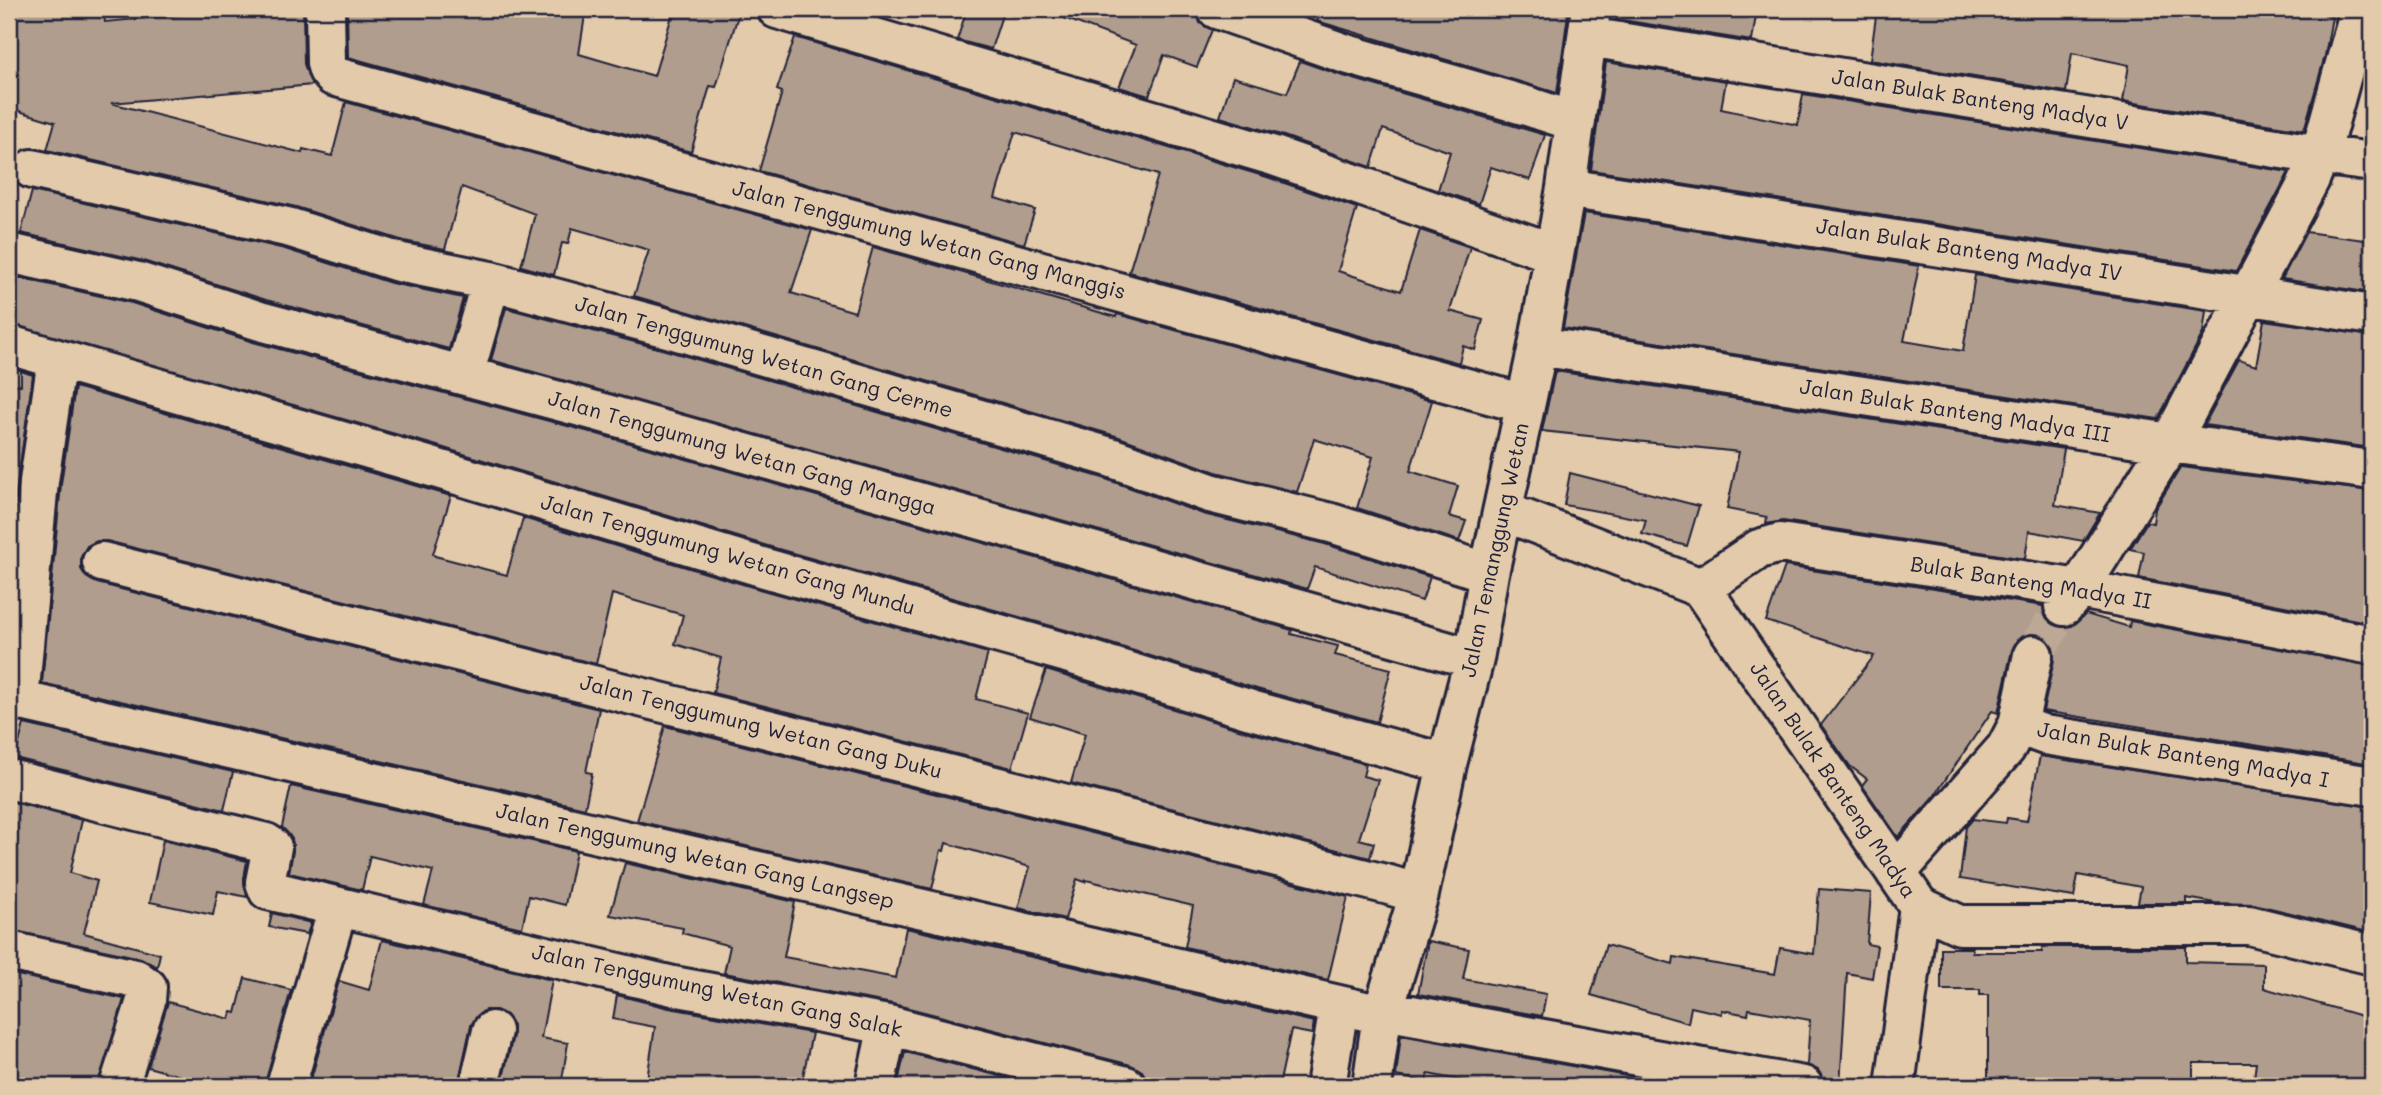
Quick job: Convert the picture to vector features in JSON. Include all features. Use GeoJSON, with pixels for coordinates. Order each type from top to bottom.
{"type":"FeatureCollection","features":[{"type":"Feature","properties":{"kind":"street","name":"Jalan Tenggumung Wetan Gang Manggis"},"geometry":{"type":"LineString","coordinates":[[325,9],[327,63],[333,76],[1512,401]]}},
{"type":"Feature","properties":{"kind":"street"},"geometry":{"type":"LineString","coordinates":[[777,9],[1274,156],[1539,248]]}},
{"type":"Feature","properties":{"kind":"street"},"geometry":{"type":"LineString","coordinates":[[1217,9],[1346,54],[1552,114]]}},
{"type":"Feature","properties":{"kind":"street"},"geometry":{"type":"LineString","coordinates":[[2071,598],[2170,443],[2310,179],[2320,155],[2360,9]]}},
{"type":"Feature","properties":{"kind":"street","name":"Jalan Temanggung Wetan"},"geometry":{"type":"LineString","coordinates":[[1372,1086],[1406,890],[1435,761],[1453,654],[1478,570],[1503,511],[1512,401],[1538,346],[1539,248],[1566,188],[1552,114],[1584,17]]}},
{"type":"Feature","properties":{"kind":"street","name":"Jalan Bulak Banteng Madya V"},"geometry":{"type":"LineString","coordinates":[[1584,17],[2320,155],[2372,162]]}},
{"type":"Feature","properties":{"kind":"street","name":"Jalan Tenggumung Wetan Gang Cerme"},"geometry":{"type":"LineString","coordinates":[[32,169],[291,228],[398,262],[491,281],[671,329],[1110,457],[1210,493],[1331,523],[1478,570]]}},
{"type":"Feature","properties":{"kind":"street","name":"Jalan Bulak Banteng Madya IV"},"geometry":{"type":"LineString","coordinates":[[1566,188],[2372,315]]}},
{"type":"Feature","properties":{"kind":"street","name":"Jalan Tenggumung Wetan Gang Mangga"},"geometry":{"type":"LineString","coordinates":[[9,253],[138,282],[260,321],[596,411],[1453,654]]}},
{"type":"Feature","properties":{"kind":"street"},"geometry":{"type":"LineString","coordinates":[[464,376],[491,281]]}},
{"type":"Feature","properties":{"kind":"street","name":"Jalan Tenggumung Wetan Gang Mundu"},"geometry":{"type":"LineString","coordinates":[[9,345],[428,466],[765,568],[1067,653],[1251,710],[1435,761]]}},
{"type":"Feature","properties":{"kind":"street","name":"Jalan Bulak Banteng Madya III"},"geometry":{"type":"LineString","coordinates":[[1538,346],[2170,443],[2372,470]]}},
{"type":"Feature","properties":{"kind":"street"},"geometry":{"type":"LineString","coordinates":[[14,699],[39,481],[57,359]]}},
{"type":"Feature","properties":{"kind":"street"},"geometry":{"type":"LineString","coordinates":[[1503,511],[1701,588]]}},
{"type":"Feature","properties":{"kind":"street","name":"Bulak Banteng Madya II"},"geometry":{"type":"LineString","coordinates":[[1701,588],[1759,549],[1780,542],[2071,598],[2372,645]]}},
{"type":"Feature","properties":{"kind":"street","name":"Jalan Tenggumung Wetan Gang Duku"},"geometry":{"type":"LineString","coordinates":[[102,562],[1406,890]]}},
{"type":"Feature","properties":{"kind":"street","name":"Jalan Bulak Banteng Madya"},"geometry":{"type":"LineString","coordinates":[[1701,588],[1919,906],[1960,925],[2249,925],[2372,955]]}},
{"type":"Feature","properties":{"kind":"street"},"geometry":{"type":"LineString","coordinates":[[2018,725],[2033,655]]}},
{"type":"Feature","properties":{"kind":"street","name":"Jalan Tenggumung Wetan Gang Langsep"},"geometry":{"type":"LineString","coordinates":[[14,699],[1339,1007],[1804,1086]]}},
{"type":"Feature","properties":{"kind":"street","name":"Jalan Bulak Banteng Madya I"},"geometry":{"type":"LineString","coordinates":[[1896,873],[2006,748],[2018,725],[2045,736],[2372,786]]}},
{"type":"Feature","properties":{"kind":"street","name":"Jalan Tenggumung Wetan Gang Salak"},"geometry":{"type":"LineString","coordinates":[[9,779],[266,843],[272,847],[265,882],[268,890],[673,986],[888,1025],[1126,1086]]}},
{"type":"Feature","properties":{"kind":"street"},"geometry":{"type":"LineString","coordinates":[[1895,1086],[1919,906]]}},
{"type":"Feature","properties":{"kind":"street"},"geometry":{"type":"LineString","coordinates":[[286,1086],[338,907]]}},
{"type":"Feature","properties":{"kind":"street"},"geometry":{"type":"LineString","coordinates":[[9,951],[136,979],[147,987],[146,1001],[119,1086]]}},
{"type":"Feature","properties":{"kind":"street"},"geometry":{"type":"LineString","coordinates":[[1326,1086],[1339,1007]]}},
{"type":"Feature","properties":{"kind":"street"},"geometry":{"type":"LineString","coordinates":[[875,1086],[888,1025]]}},
{"type":"Feature","properties":{"kind":"street"},"geometry":{"type":"LineString","coordinates":[[479,1086],[492,1031]]}},
{"type":"Feature","properties":{"kind":"building"},"geometry":{"type":"Polygon","coordinates":[[[9,9],[103,9],[105,22],[191,14],[190,9],[303,9],[304,64],[312,85],[111,103],[302,153],[303,149],[332,156],[346,102],[812,230],[791,293],[855,312],[873,247],[1116,317],[1117,314],[1432,401],[1410,471],[1458,486],[1449,516],[1466,521],[1459,541],[1357,508],[1373,457],[1314,439],[1297,492],[1216,472],[1116,436],[634,296],[649,250],[572,228],[568,244],[562,243],[554,275],[521,266],[535,214],[462,187],[445,249],[404,241],[296,207],[47,150],[55,122],[9,108],[9,9]]]}},
{"type":"Feature","properties":{"kind":"building"},"geometry":{"type":"Polygon","coordinates":[[[347,9],[586,9],[579,54],[654,76],[674,9],[740,9],[716,87],[710,86],[691,152],[348,57],[347,9]]]}},
{"type":"Feature","properties":{"kind":"building"},"geometry":{"type":"Polygon","coordinates":[[[967,9],[1004,9],[991,49],[957,40],[967,9]]]}},
{"type":"Feature","properties":{"kind":"building"},"geometry":{"type":"Polygon","coordinates":[[[1048,9],[1196,9],[1200,23],[1212,30],[1197,67],[1164,55],[1149,96],[1119,87],[1136,45],[1048,12],[1048,9]]]}},
{"type":"Feature","properties":{"kind":"building"},"geometry":{"type":"Polygon","coordinates":[[[1321,9],[1554,9],[1568,14],[1557,93],[1317,21],[1321,9]]]}},
{"type":"Feature","properties":{"kind":"building"},"geometry":{"type":"Polygon","coordinates":[[[1617,9],[1757,9],[1752,41],[1616,19],[1617,9]]]}},
{"type":"Feature","properties":{"kind":"building"},"geometry":{"type":"Polygon","coordinates":[[[1877,9],[2326,9],[2325,15],[2332,17],[2325,56],[2304,130],[2123,101],[2129,65],[2072,53],[2066,92],[1870,60],[1877,9]]]}},
{"type":"Feature","properties":{"kind":"building"},"geometry":{"type":"Polygon","coordinates":[[[795,37],[1267,177],[1357,208],[1338,271],[1401,291],[1420,230],[1470,247],[1450,311],[1483,320],[1475,350],[1463,346],[1459,363],[1129,272],[1158,175],[1015,132],[995,198],[1035,210],[1024,244],[759,171],[782,92],[777,90],[795,37]]]}},
{"type":"Feature","properties":{"kind":"building"},"geometry":{"type":"Polygon","coordinates":[[[1300,61],[1545,135],[1530,180],[1491,167],[1479,204],[1438,190],[1450,152],[1383,129],[1371,167],[1220,117],[1233,77],[1287,93],[1300,61]]]}},
{"type":"Feature","properties":{"kind":"building"},"geometry":{"type":"Polygon","coordinates":[[[1606,62],[1726,81],[1721,109],[1798,125],[1803,94],[2289,172],[2236,271],[1591,170],[1606,62]]]}},
{"type":"Feature","properties":{"kind":"building"},"geometry":{"type":"Polygon","coordinates":[[[32,191],[285,249],[391,283],[463,298],[449,349],[266,300],[143,261],[21,233],[32,191]]]}},
{"type":"Feature","properties":{"kind":"building"},"geometry":{"type":"Polygon","coordinates":[[[1584,213],[1919,266],[1904,341],[1963,351],[1975,275],[2206,311],[2203,333],[2158,419],[1563,328],[1584,213]]]}},
{"type":"Feature","properties":{"kind":"building"},"geometry":{"type":"Polygon","coordinates":[[[2306,232],[2372,241],[2372,293],[2282,279],[2306,232]]]}},
{"type":"Feature","properties":{"kind":"building"},"geometry":{"type":"Polygon","coordinates":[[[11,276],[132,303],[253,342],[590,432],[1292,630],[1291,634],[1338,646],[1335,655],[1391,669],[1377,722],[1257,689],[1073,632],[771,547],[434,445],[9,324],[11,276]]]}},
{"type":"Feature","properties":{"kind":"building"},"geometry":{"type":"Polygon","coordinates":[[[506,308],[665,350],[1103,478],[1203,514],[1325,544],[1430,577],[1422,601],[1315,567],[1307,589],[491,360],[506,308]]]}},
{"type":"Feature","properties":{"kind":"building"},"geometry":{"type":"Polygon","coordinates":[[[2264,320],[2372,336],[2372,448],[2204,425],[2239,360],[2256,366],[2264,320]]]}},
{"type":"Feature","properties":{"kind":"building"},"geometry":{"type":"Polygon","coordinates":[[[21,371],[33,375],[15,499],[9,499],[9,384],[21,385],[21,371]]]}},
{"type":"Feature","properties":{"kind":"building"},"geometry":{"type":"Polygon","coordinates":[[[1555,371],[2064,449],[2055,505],[2100,513],[2083,541],[2029,531],[2025,559],[1783,521],[1766,524],[1767,517],[1727,509],[1739,452],[1542,431],[1555,371]]]}},
{"type":"Feature","properties":{"kind":"building"},"geometry":{"type":"Polygon","coordinates":[[[75,387],[451,496],[433,554],[435,556],[507,575],[523,518],[759,589],[988,653],[976,699],[1028,713],[1012,768],[713,693],[721,658],[675,644],[683,615],[612,594],[596,664],[107,541],[97,541],[87,546],[81,557],[81,569],[86,577],[97,583],[599,709],[586,772],[592,773],[585,808],[42,683],[61,484],[75,387]]]}},
{"type":"Feature","properties":{"kind":"building"},"geometry":{"type":"Polygon","coordinates":[[[2181,467],[2372,491],[2372,623],[2139,578],[2144,552],[2130,549],[2147,522],[2153,523],[2155,509],[2181,467]]]}},
{"type":"Feature","properties":{"kind":"building"},"geometry":{"type":"Polygon","coordinates":[[[1570,473],[1699,506],[1687,546],[1642,534],[1646,520],[1564,505],[1570,473]]]}},
{"type":"Feature","properties":{"kind":"building"},"geometry":{"type":"Polygon","coordinates":[[[1785,566],[2043,606],[2049,622],[2060,627],[2072,626],[2086,614],[2129,627],[2130,621],[2372,666],[2372,764],[2043,711],[2054,649],[2047,638],[2038,634],[2027,634],[2017,640],[2012,650],[1998,713],[1992,711],[1933,798],[1898,837],[1862,785],[1867,779],[1850,766],[1821,725],[1874,656],[1766,621],[1785,566]]]}},
{"type":"Feature","properties":{"kind":"building"},"geometry":{"type":"Polygon","coordinates":[[[1046,670],[1245,731],[1366,764],[1363,776],[1378,780],[1359,839],[1374,843],[1370,858],[1071,783],[1085,734],[1030,717],[1046,670]]]}},
{"type":"Feature","properties":{"kind":"building"},"geometry":{"type":"Polygon","coordinates":[[[24,724],[233,772],[224,810],[15,758],[24,724]]]}},
{"type":"Feature","properties":{"kind":"building"},"geometry":{"type":"Polygon","coordinates":[[[665,726],[1348,897],[1328,980],[1185,947],[1193,906],[1086,880],[1077,879],[1065,919],[1018,908],[1030,867],[946,843],[944,851],[941,850],[932,889],[637,821],[665,726]]]}},
{"type":"Feature","properties":{"kind":"building"},"geometry":{"type":"Polygon","coordinates":[[[2040,756],[2372,807],[2372,933],[2254,904],[2215,903],[2186,898],[2186,903],[2138,903],[2141,887],[2078,875],[2074,897],[1960,879],[1966,827],[1973,819],[2006,823],[2007,818],[2027,821],[2040,756]]]}},
{"type":"Feature","properties":{"kind":"building"},"geometry":{"type":"Polygon","coordinates":[[[291,786],[576,851],[565,905],[529,896],[522,928],[424,905],[433,871],[370,856],[362,890],[289,873],[292,839],[282,827],[291,786]]]}},
{"type":"Feature","properties":{"kind":"building"},"geometry":{"type":"Polygon","coordinates":[[[9,801],[82,820],[70,873],[97,881],[84,933],[160,954],[157,967],[141,958],[9,930],[9,801]]]}},
{"type":"Feature","properties":{"kind":"building"},"geometry":{"type":"Polygon","coordinates":[[[163,840],[247,861],[244,878],[247,897],[218,891],[213,915],[150,902],[163,840]]]}},
{"type":"Feature","properties":{"kind":"building"},"geometry":{"type":"Polygon","coordinates":[[[625,863],[795,902],[784,957],[896,978],[906,928],[1314,1022],[1312,1034],[1291,1030],[1279,1086],[1147,1086],[1147,1079],[1142,1071],[1131,1065],[893,1004],[724,973],[730,946],[682,933],[683,928],[610,915],[625,863]]]}},
{"type":"Feature","properties":{"kind":"building"},"geometry":{"type":"Polygon","coordinates":[[[1819,889],[1871,893],[1867,944],[1877,946],[1872,978],[1847,973],[1840,1086],[1824,1086],[1818,1070],[1807,1065],[1810,1020],[1749,1009],[1748,1015],[1722,1010],[1722,1014],[1691,1007],[1688,1023],[1591,995],[1606,945],[1673,964],[1674,957],[1775,974],[1780,948],[1814,954],[1819,889]]]}},
{"type":"Feature","properties":{"kind":"building"},"geometry":{"type":"Polygon","coordinates":[[[272,913],[311,923],[307,934],[269,927],[272,913]]]}},
{"type":"Feature","properties":{"kind":"building"},"geometry":{"type":"Polygon","coordinates":[[[382,940],[552,980],[541,1038],[568,1043],[561,1086],[501,1086],[513,1036],[513,1025],[506,1015],[496,1010],[485,1010],[471,1025],[458,1086],[309,1086],[339,981],[369,990],[382,940]]]}},
{"type":"Feature","properties":{"kind":"building"},"geometry":{"type":"Polygon","coordinates":[[[1428,941],[1469,949],[1463,979],[1546,994],[1542,1016],[1418,994],[1428,941]]]}},
{"type":"Feature","properties":{"kind":"building"},"geometry":{"type":"Polygon","coordinates":[[[2042,947],[2186,947],[2186,962],[2264,964],[2264,988],[2372,1019],[2372,1041],[2362,1086],[2253,1086],[2256,1063],[2193,1063],[2193,1086],[1988,1086],[1988,995],[1980,995],[1980,990],[1941,990],[1941,948],[1972,948],[1972,952],[2042,952],[2042,947]]]}},
{"type":"Feature","properties":{"kind":"building"},"geometry":{"type":"Polygon","coordinates":[[[9,973],[124,999],[98,1086],[9,1086],[9,973]]]}},
{"type":"Feature","properties":{"kind":"building"},"geometry":{"type":"Polygon","coordinates":[[[245,978],[291,990],[265,1086],[217,1086],[148,1067],[168,1002],[230,1019],[232,1012],[236,1013],[245,978]]]}},
{"type":"Feature","properties":{"kind":"building"},"geometry":{"type":"Polygon","coordinates":[[[617,995],[669,1008],[812,1033],[801,1086],[646,1086],[655,1027],[613,1019],[617,995]]]}},
{"type":"Feature","properties":{"kind":"building"},"geometry":{"type":"Polygon","coordinates":[[[1401,1035],[1682,1086],[1490,1086],[1428,1074],[1426,1082],[1396,1076],[1401,1035]]]}},
{"type":"Feature","properties":{"kind":"building"},"geometry":{"type":"Polygon","coordinates":[[[905,1052],[1039,1086],[897,1086],[905,1052]]]}},
{"type":"Feature","properties":{"kind":"tunnel"},"geometry":{"type":"LineString","coordinates":[[2033,655],[2064,606]]}}]}
